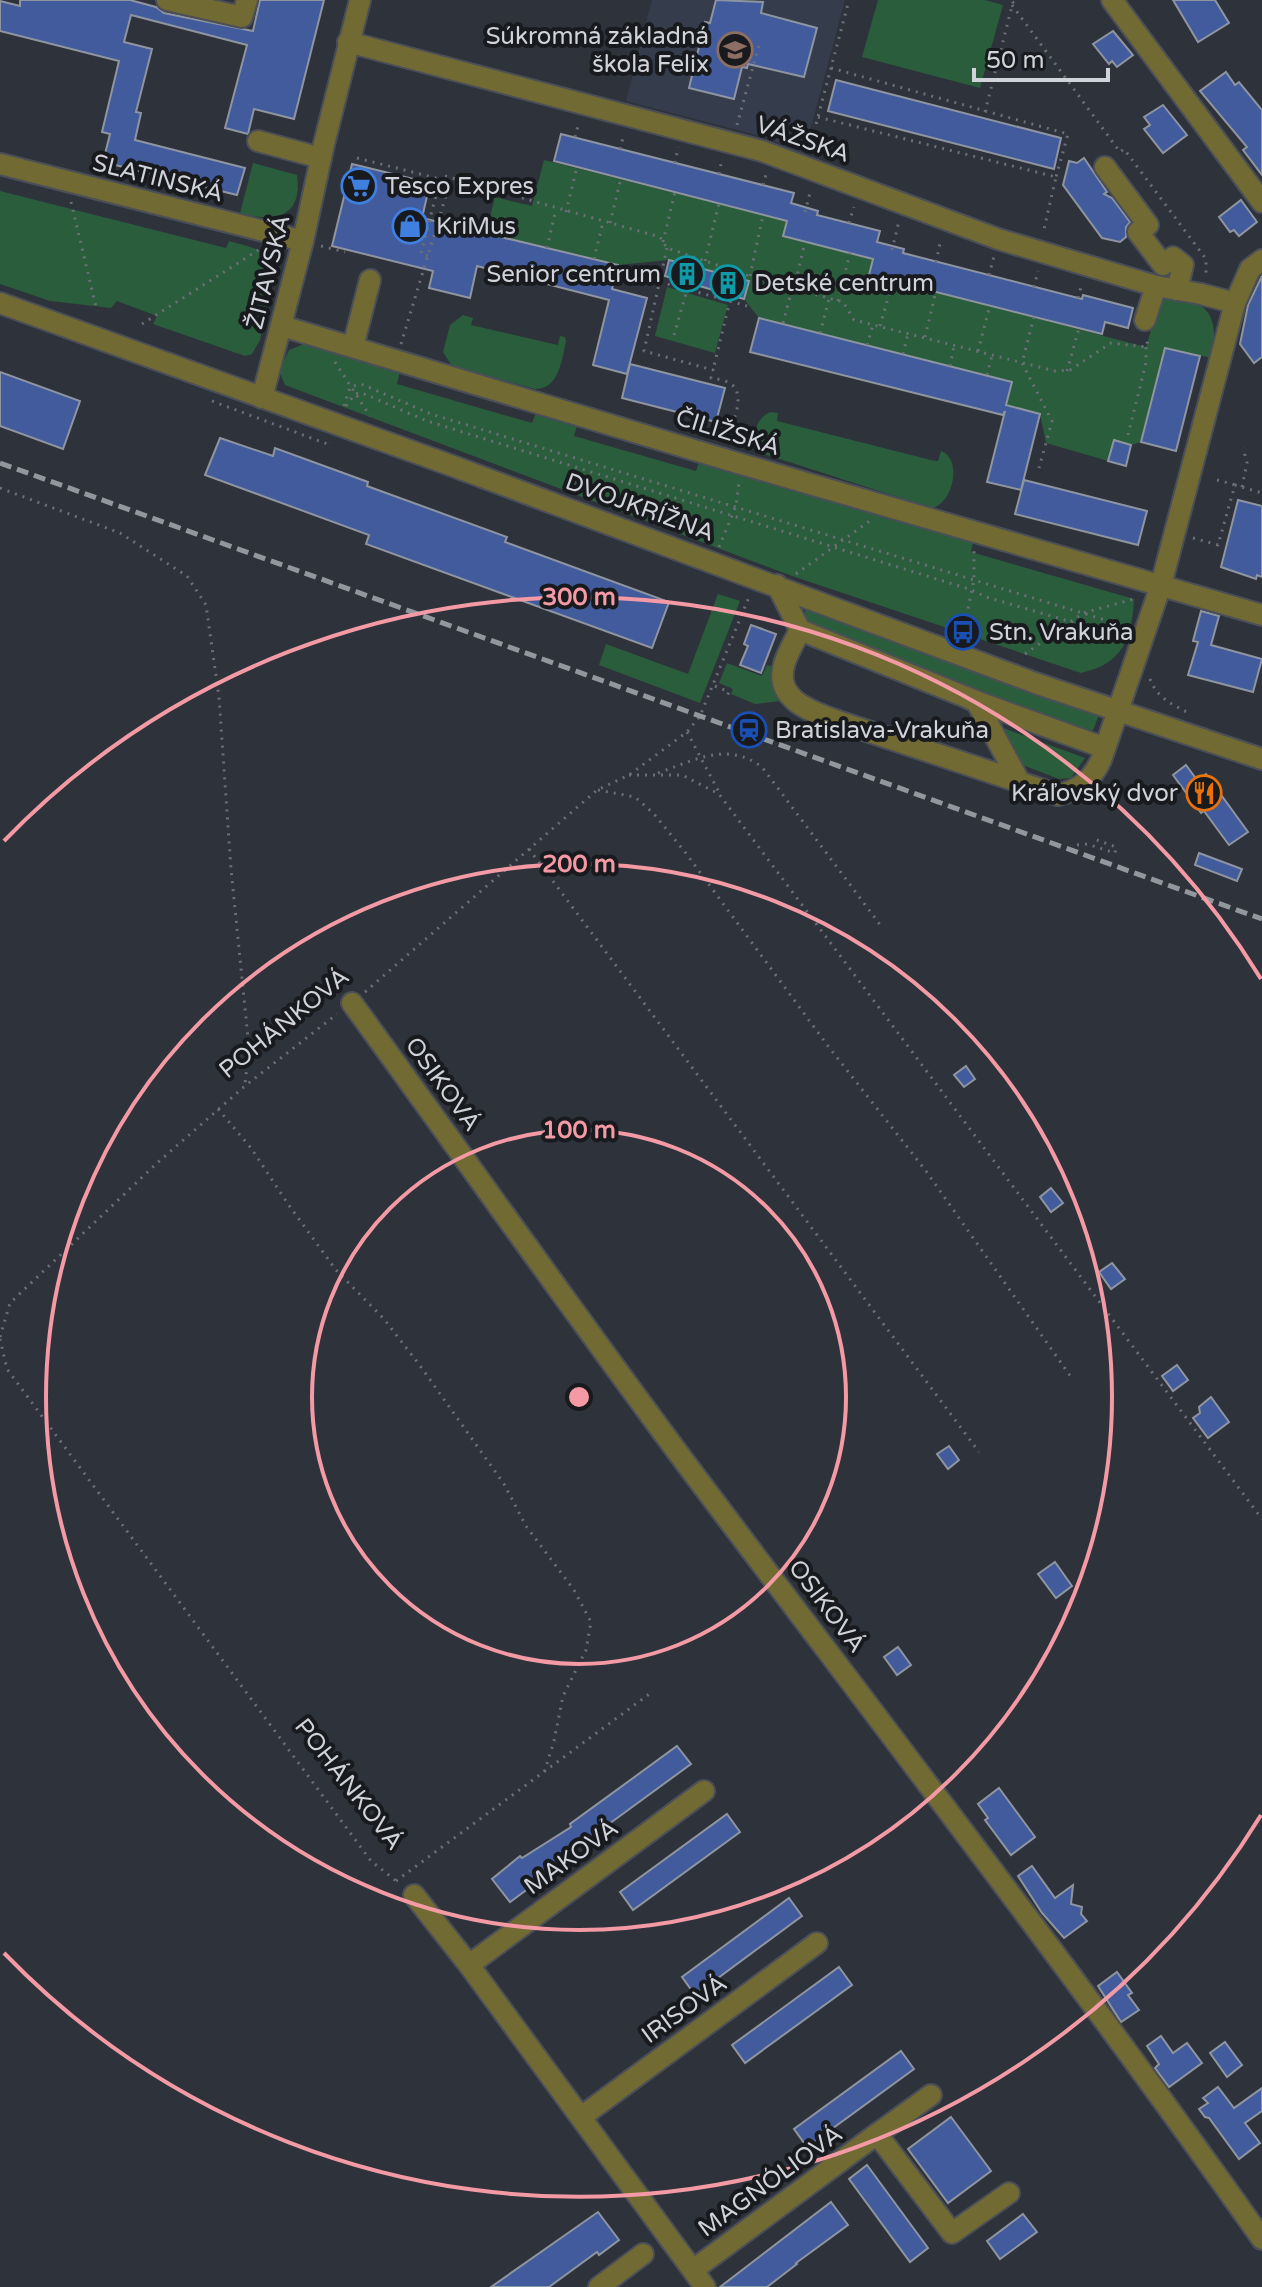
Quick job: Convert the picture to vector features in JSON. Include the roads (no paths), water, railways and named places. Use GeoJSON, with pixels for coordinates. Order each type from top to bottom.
{"type":"FeatureCollection","features":[{"type":"Feature","properties":{"kind":"street"},"geometry":{"type":"LineString","coordinates":[[169,0],[242,17],[247,0]]}},
{"type":"Feature","properties":{"kind":"street","name":"ŽITAVSKÁ"},"geometry":{"type":"LineString","coordinates":[[262,398],[310,243],[321,158],[360,0]]}},
{"type":"Feature","properties":{"kind":"street"},"geometry":{"type":"LineString","coordinates":[[1112,0],[1262,202]]}},
{"type":"Feature","properties":{"kind":"street","name":"VÁŽSKA"},"geometry":{"type":"LineString","coordinates":[[348,42],[762,151],[998,239],[1156,286],[1235,303]]}},
{"type":"Feature","properties":{"kind":"street"},"geometry":{"type":"LineString","coordinates":[[258,141],[321,158]]}},
{"type":"Feature","properties":{"kind":"street","name":"SLATINSKÁ"},"geometry":{"type":"LineString","coordinates":[[0,164],[310,243]]}},
{"type":"Feature","properties":{"kind":"street"},"geometry":{"type":"LineString","coordinates":[[1105,167],[1148,225],[1138,232],[1163,265],[1173,257],[1183,265],[1177,290]]}},
{"type":"Feature","properties":{"kind":"street"},"geometry":{"type":"LineString","coordinates":[[785,581],[800,630],[783,666],[783,686],[791,699],[813,712],[840,722],[1058,795],[1073,791],[1096,772],[1105,748],[1161,585],[1235,303],[1250,269],[1262,260]]}},
{"type":"Feature","properties":{"kind":"street"},"geometry":{"type":"LineString","coordinates":[[353,347],[370,280]]}},
{"type":"Feature","properties":{"kind":"street"},"geometry":{"type":"LineString","coordinates":[[1147,327],[1156,286]]}},
{"type":"Feature","properties":{"kind":"street","name":"DVOJKRÍŽNA"},"geometry":{"type":"LineString","coordinates":[[0,303],[785,581],[1035,683],[1262,759]]}},
{"type":"Feature","properties":{"kind":"street","name":"ČILIŽSKÁ"},"geometry":{"type":"LineString","coordinates":[[282,326],[734,462],[1262,615]]}},
{"type":"Feature","properties":{"kind":"street"},"geometry":{"type":"LineString","coordinates":[[800,630],[976,701],[1105,748]]}},
{"type":"Feature","properties":{"kind":"street"},"geometry":{"type":"LineString","coordinates":[[976,701],[1019,781]]}},
{"type":"Feature","properties":{"kind":"street","name":"OSIKOVÁ"},"geometry":{"type":"LineString","coordinates":[[352,1003],[677,1450],[1199,2149],[1262,2239]]}},
{"type":"Feature","properties":{"kind":"street","name":"MAKOVÁ"},"geometry":{"type":"LineString","coordinates":[[469,1965],[704,1791]]}},
{"type":"Feature","properties":{"kind":"street"},"geometry":{"type":"LineString","coordinates":[[414,1895],[469,1965],[705,2287]]}},
{"type":"Feature","properties":{"kind":"street","name":"IRISOVÁ"},"geometry":{"type":"LineString","coordinates":[[581,2117],[817,1943]]}},
{"type":"Feature","properties":{"kind":"street","name":"MAGNÓLIOVÁ"},"geometry":{"type":"LineString","coordinates":[[693,2270],[931,2095]]}},
{"type":"Feature","properties":{"kind":"street","name":"MAGNÓLIOVÁ"},"geometry":{"type":"LineString","coordinates":[[877,2134],[952,2233],[1009,2193]]}},
{"type":"Feature","properties":{"kind":"street"},"geometry":{"type":"LineString","coordinates":[[599,2287],[643,2254]]}},
{"type":"Feature","properties":{"kind":"railway"},"geometry":{"type":"LineString","coordinates":[[0,463],[1262,919]]}},
{"type":"Feature","properties":{"kind":"place","name":"Súkromná základná škola Felix"},"geometry":{"type":"Point","coordinates":[735,50]}},
{"type":"Feature","properties":{"kind":"place","name":"Tesco Expres"},"geometry":{"type":"Point","coordinates":[359,186]}},
{"type":"Feature","properties":{"kind":"place","name":"KriMus"},"geometry":{"type":"Point","coordinates":[410,226]}},
{"type":"Feature","properties":{"kind":"place","name":"Senior centrum"},"geometry":{"type":"Point","coordinates":[687,274]}},
{"type":"Feature","properties":{"kind":"place","name":"Detské centrum"},"geometry":{"type":"Point","coordinates":[728,283]}},
{"type":"Feature","properties":{"kind":"place","name":"Stn. Vrakuňa"},"geometry":{"type":"Point","coordinates":[963,632]}},
{"type":"Feature","properties":{"kind":"place","name":"Bratislava-Vrakuňa"},"geometry":{"type":"Point","coordinates":[749,730]}},
{"type":"Feature","properties":{"kind":"place","name":"Kráľovský dvor"},"geometry":{"type":"Point","coordinates":[1204,793]}}]}
